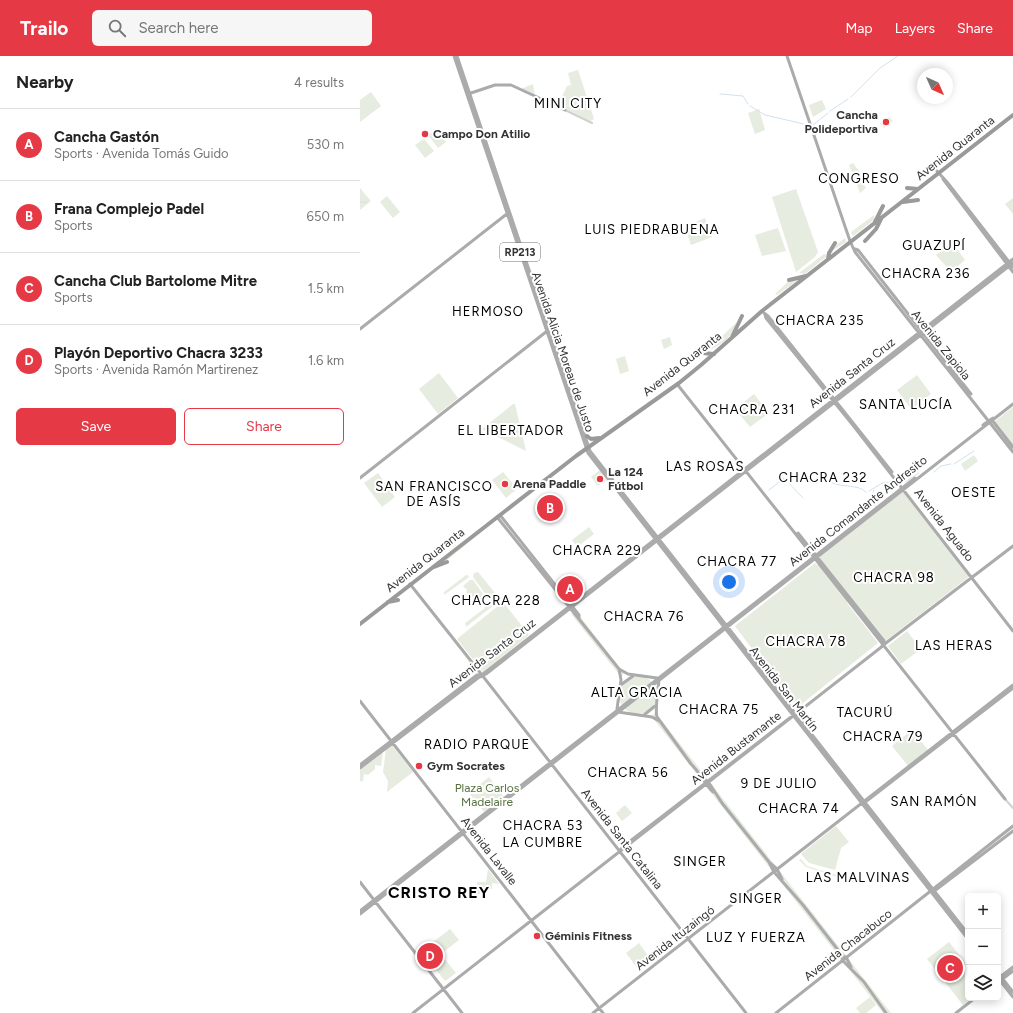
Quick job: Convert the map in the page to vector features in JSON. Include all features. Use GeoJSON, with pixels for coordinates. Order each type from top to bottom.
{"type":"FeatureCollection","features":[{"type":"Feature","properties":{"kind":"highway","name":"Avenida Quaranta"},"geometry":{"type":"LineString","coordinates":[[360,624],[409,583],[430,569],[587,447],[678,383],[731,338],[764,313],[806,276],[813,273],[850,241],[918,189],[937,172],[1013,115]]}},
{"type":"Feature","properties":{"kind":"highway"},"geometry":{"type":"LineString","coordinates":[[907,188],[918,189]]}},
{"type":"Feature","properties":{"kind":"highway"},"geometry":{"type":"LineString","coordinates":[[900,203],[918,200]]}},
{"type":"Feature","properties":{"kind":"highway"},"geometry":{"type":"LineString","coordinates":[[875,223],[883,206]]}},
{"type":"Feature","properties":{"kind":"highway"},"geometry":{"type":"LineString","coordinates":[[865,241],[876,229],[882,217]]}},
{"type":"Feature","properties":{"kind":"highway"},"geometry":{"type":"LineString","coordinates":[[828,259],[829,253],[836,243]]}},
{"type":"Feature","properties":{"kind":"highway"},"geometry":{"type":"LineString","coordinates":[[788,280],[806,276]]}},
{"type":"Feature","properties":{"kind":"highway"},"geometry":{"type":"LineString","coordinates":[[731,338],[742,316]]}},
{"type":"Feature","properties":{"kind":"highway"},"geometry":{"type":"LineString","coordinates":[[702,353],[714,354]]}},
{"type":"Feature","properties":{"kind":"highway"},"geometry":{"type":"LineString","coordinates":[[587,436],[591,440],[601,437]]}},
{"type":"Feature","properties":{"kind":"highway"},"geometry":{"type":"LineString","coordinates":[[430,569],[447,562]]}},
{"type":"Feature","properties":{"kind":"highway"},"geometry":{"type":"LineString","coordinates":[[388,602],[398,600]]}},
{"type":"Feature","properties":{"kind":"highway"},"geometry":{"type":"LineString","coordinates":[[360,619],[368,618]]}},
{"type":"Feature","properties":{"kind":"main road","name":"Avenida Alicia Moreau de Justo"},"geometry":{"type":"LineString","coordinates":[[454,56],[549,329],[587,447]]}},
{"type":"Feature","properties":{"kind":"main road","name":"Avenida Alicia Moreau de Justo"},"geometry":{"type":"LineString","coordinates":[[457,56],[468,94]]}},
{"type":"Feature","properties":{"kind":"main road","name":"Avenida Zapiola"},"geometry":{"type":"LineString","coordinates":[[788,56],[850,241],[1012,448]]}},
{"type":"Feature","properties":{"kind":"main road"},"geometry":{"type":"LineString","coordinates":[[468,94],[494,85],[512,85],[565,110]]}},
{"type":"Feature","properties":{"kind":"main road"},"geometry":{"type":"LineString","coordinates":[[937,172],[1010,264],[1013,272]]}},
{"type":"Feature","properties":{"kind":"main road"},"geometry":{"type":"LineString","coordinates":[[360,329],[508,213]]}},
{"type":"Feature","properties":{"kind":"main road","name":"Avenida Santa Cruz"},"geometry":{"type":"LineString","coordinates":[[360,765],[482,675],[570,607],[1010,264],[1013,259]]}},
{"type":"Feature","properties":{"kind":"main road","name":"Avenida Aguado"},"geometry":{"type":"LineString","coordinates":[[764,313],[766,318],[903,489],[1013,631]]}},
{"type":"Feature","properties":{"kind":"main road"},"geometry":{"type":"LineString","coordinates":[[360,478],[549,329]]}},
{"type":"Feature","properties":{"kind":"main road"},"geometry":{"type":"LineString","coordinates":[[678,383],[884,642],[884,645],[952,734],[1005,799]]}},
{"type":"Feature","properties":{"kind":"main road","name":"Avenida Comandante Andresito"},"geometry":{"type":"LineString","coordinates":[[375,901],[1013,403]]}},
{"type":"Feature","properties":{"kind":"main road","name":"Avenida San Martín"},"geometry":{"type":"LineString","coordinates":[[587,447],[657,539],[965,930]]}},
{"type":"Feature","properties":{"kind":"main road"},"geometry":{"type":"LineString","coordinates":[[498,516],[579,618],[603,651],[619,669],[621,677],[621,686],[618,695],[619,701],[622,708],[630,714]]}},
{"type":"Feature","properties":{"kind":"main road","name":"Avenida Bustamante"},"geometry":{"type":"LineString","coordinates":[[414,1013],[620,852],[621,848],[1013,546]]}},
{"type":"Feature","properties":{"kind":"main road","name":"Avenida Santa Catalina"},"geometry":{"type":"LineString","coordinates":[[409,583],[746,1013]]}},
{"type":"Feature","properties":{"kind":"main road"},"geometry":{"type":"LineString","coordinates":[[619,669],[635,675],[659,679],[659,694],[656,705],[656,712],[659,722]]}},
{"type":"Feature","properties":{"kind":"main road"},"geometry":{"type":"LineString","coordinates":[[621,686],[628,678],[635,675]]}},
{"type":"Feature","properties":{"kind":"main road"},"geometry":{"type":"LineString","coordinates":[[646,676],[654,683],[659,694]]}},
{"type":"Feature","properties":{"kind":"main road","name":"Avenida Ituzaingó"},"geometry":{"type":"LineString","coordinates":[[593,1013],[864,803],[1013,685]]}},
{"type":"Feature","properties":{"kind":"main road","name":"Avenida Ituzaingó"},"geometry":{"type":"LineString","coordinates":[[952,734],[1013,688]]}},
{"type":"Feature","properties":{"kind":"main road","name":"Avenida Lavalle"},"geometry":{"type":"LineString","coordinates":[[360,701],[603,1013]]}},
{"type":"Feature","properties":{"kind":"main road"},"geometry":{"type":"LineString","coordinates":[[619,701],[617,712],[652,717],[659,722],[769,862],[777,869],[782,880]]}},
{"type":"Feature","properties":{"kind":"main road"},"geometry":{"type":"LineString","coordinates":[[642,715],[649,712],[656,705]]}},
{"type":"Feature","properties":{"kind":"main road","name":"Avenida Santa Cruz"},"geometry":{"type":"LineString","coordinates":[[360,768],[392,742]]}},
{"type":"Feature","properties":{"kind":"main road","name":"Avenida Chacabuco"},"geometry":{"type":"LineString","coordinates":[[933,891],[1013,826]]}},
{"type":"Feature","properties":{"kind":"main road","name":"Avenida Chacabuco"},"geometry":{"type":"LineString","coordinates":[[776,1013],[1013,831]]}},
{"type":"Feature","properties":{"kind":"main road"},"geometry":{"type":"LineString","coordinates":[[769,862],[774,872],[846,958],[852,969]]}},
{"type":"Feature","properties":{"kind":"main road"},"geometry":{"type":"LineString","coordinates":[[360,882],[462,1013]]}},
{"type":"Feature","properties":{"kind":"main road","name":"Avenida San Martín"},"geometry":{"type":"LineString","coordinates":[[933,891],[965,935]]}},
{"type":"Feature","properties":{"kind":"main road"},"geometry":{"type":"LineString","coordinates":[[360,911],[375,901]]}},
{"type":"Feature","properties":{"kind":"main road"},"geometry":{"type":"LineString","coordinates":[[360,914],[375,901]]}},
{"type":"Feature","properties":{"kind":"main road"},"geometry":{"type":"LineString","coordinates":[[838,950],[843,961],[864,982],[886,1013]]}},
{"type":"Feature","properties":{"kind":"main road"},"geometry":{"type":"LineString","coordinates":[[1001,977],[1013,967]]}},
{"type":"Feature","properties":{"kind":"main road"},"geometry":{"type":"LineString","coordinates":[[1001,978],[1013,971]]}},
{"type":"Feature","properties":{"kind":"main road"},"geometry":{"type":"LineString","coordinates":[[1001,981],[1013,992]]}},
{"type":"Feature","properties":{"kind":"main road"},"geometry":{"type":"LineString","coordinates":[[1001,982],[1013,997]]}},
{"type":"Feature","properties":{"kind":"main road"},"geometry":{"type":"LineString","coordinates":[[956,1013],[971,1001]]}},
{"type":"Feature","properties":{"kind":"street"},"geometry":{"type":"LineString","coordinates":[[565,110],[592,123]]}},
{"type":"Feature","properties":{"kind":"street"},"geometry":{"type":"LineString","coordinates":[[1005,799],[1013,808]]}},
{"type":"Feature","properties":{"kind":"green space"},"geometry":{"type":"Polygon","coordinates":[[[578,70],[594,119],[590,121],[558,105],[567,86],[571,85],[568,73],[578,70]]]}},
{"type":"Feature","properties":{"kind":"green space"},"geometry":{"type":"Polygon","coordinates":[[[533,84],[535,96],[521,89],[533,84]]]}},
{"type":"Feature","properties":{"kind":"green space"},"geometry":{"type":"Polygon","coordinates":[[[371,92],[381,106],[360,122],[360,100],[371,92]]]}},
{"type":"Feature","properties":{"kind":"green space"},"geometry":{"type":"Polygon","coordinates":[[[822,100],[826,109],[813,117],[809,105],[822,100]]]}},
{"type":"Feature","properties":{"kind":"green space"},"geometry":{"type":"Polygon","coordinates":[[[759,109],[765,130],[755,134],[748,113],[759,109]]]}},
{"type":"Feature","properties":{"kind":"green space","name":"Cancha Polideportiva"},"geometry":{"type":"Polygon","coordinates":[[[889,117],[893,121],[884,128],[880,123],[889,117]]]}},
{"type":"Feature","properties":{"kind":"green space"},"geometry":{"type":"Polygon","coordinates":[[[436,129],[446,142],[438,148],[428,135],[436,129]]]}},
{"type":"Feature","properties":{"kind":"green space"},"geometry":{"type":"Polygon","coordinates":[[[424,139],[434,151],[425,158],[415,145],[424,139]]]}},
{"type":"Feature","properties":{"kind":"green space"},"geometry":{"type":"Polygon","coordinates":[[[853,163],[864,178],[861,181],[866,188],[860,193],[849,165],[853,163]]]}},
{"type":"Feature","properties":{"kind":"green space"},"geometry":{"type":"Polygon","coordinates":[[[360,188],[371,201],[360,210],[360,188]]]}},
{"type":"Feature","properties":{"kind":"green space"},"geometry":{"type":"Polygon","coordinates":[[[796,189],[818,252],[815,257],[796,272],[772,197],[796,189]]]}},
{"type":"Feature","properties":{"kind":"green space"},"geometry":{"type":"Polygon","coordinates":[[[387,196],[400,212],[393,218],[380,202],[387,196]]]}},
{"type":"Feature","properties":{"kind":"green space"},"geometry":{"type":"Polygon","coordinates":[[[1013,198],[1013,214],[1005,204],[1013,198]]]}},
{"type":"Feature","properties":{"kind":"green space"},"geometry":{"type":"Polygon","coordinates":[[[874,215],[874,220],[853,236],[852,235],[851,232],[874,215]]]}},
{"type":"Feature","properties":{"kind":"green space"},"geometry":{"type":"Polygon","coordinates":[[[705,218],[712,237],[691,245],[685,227],[705,218]]]}},
{"type":"Feature","properties":{"kind":"green space"},"geometry":{"type":"Polygon","coordinates":[[[778,228],[786,251],[762,256],[755,235],[778,228]]]}},
{"type":"Feature","properties":{"kind":"green space"},"geometry":{"type":"Polygon","coordinates":[[[845,238],[846,242],[832,251],[836,245],[845,238]]]}},
{"type":"Feature","properties":{"kind":"green space"},"geometry":{"type":"Polygon","coordinates":[[[948,245],[951,249],[955,246],[965,260],[951,272],[936,255],[948,245]]]}},
{"type":"Feature","properties":{"kind":"green space"},"geometry":{"type":"Polygon","coordinates":[[[824,254],[827,255],[826,257],[805,274],[799,273],[824,254]]]}},
{"type":"Feature","properties":{"kind":"green space"},"geometry":{"type":"Polygon","coordinates":[[[790,280],[798,280],[777,295],[775,294],[790,280]]]}},
{"type":"Feature","properties":{"kind":"green space"},"geometry":{"type":"Polygon","coordinates":[[[736,323],[733,332],[721,344],[706,351],[736,323]]]}},
{"type":"Feature","properties":{"kind":"green space"},"geometry":{"type":"Polygon","coordinates":[[[670,337],[672,345],[664,349],[661,340],[670,337]]]}},
{"type":"Feature","properties":{"kind":"green space"},"geometry":{"type":"Polygon","coordinates":[[[625,356],[629,371],[620,374],[616,359],[625,356]]]}},
{"type":"Feature","properties":{"kind":"green space"},"geometry":{"type":"Polygon","coordinates":[[[439,373],[458,398],[438,414],[419,389],[439,373]]]}},
{"type":"Feature","properties":{"kind":"green space"},"geometry":{"type":"Polygon","coordinates":[[[917,375],[931,394],[911,409],[897,390],[917,375]]]}},
{"type":"Feature","properties":{"kind":"green space"},"geometry":{"type":"Polygon","coordinates":[[[754,394],[769,413],[750,427],[735,409],[754,394]]]}},
{"type":"Feature","properties":{"kind":"green space"},"geometry":{"type":"Polygon","coordinates":[[[513,404],[515,404],[526,451],[482,429],[513,404]]]}},
{"type":"Feature","properties":{"kind":"green space"},"geometry":{"type":"Polygon","coordinates":[[[1013,407],[1013,445],[994,422],[1013,407]]]}},
{"type":"Feature","properties":{"kind":"green space"},"geometry":{"type":"Polygon","coordinates":[[[974,455],[978,461],[965,471],[961,464],[974,455]]]}},
{"type":"Feature","properties":{"kind":"green space","name":"La 124 Fútbol"},"geometry":{"type":"Polygon","coordinates":[[[600,470],[607,480],[598,486],[591,477],[600,470]]]}},
{"type":"Feature","properties":{"kind":"green space","name":"Arena Paddle"},"geometry":{"type":"Polygon","coordinates":[[[503,472],[517,489],[506,498],[492,480],[503,472]]]}},
{"type":"Feature","properties":{"kind":"green space"},"geometry":{"type":"Polygon","coordinates":[[[378,473],[395,497],[382,507],[364,483],[378,473]]]}},
{"type":"Feature","properties":{"kind":"green space"},"geometry":{"type":"Polygon","coordinates":[[[904,491],[970,576],[884,642],[850,600],[847,603],[878,643],[798,707],[782,689],[735,626],[815,563],[817,565],[821,562],[818,557],[904,491]]]}},
{"type":"Feature","properties":{"kind":"green space"},"geometry":{"type":"Polygon","coordinates":[[[495,521],[446,561],[440,565],[445,560],[495,521]]]}},
{"type":"Feature","properties":{"kind":"green space"},"geometry":{"type":"Polygon","coordinates":[[[589,527],[594,534],[577,547],[572,540],[589,527]]]}},
{"type":"Feature","properties":{"kind":"green space"},"geometry":{"type":"Polygon","coordinates":[[[478,572],[500,599],[466,627],[465,623],[485,608],[484,606],[489,599],[473,577],[474,573],[478,572]]]}},
{"type":"Feature","properties":{"kind":"green space"},"geometry":{"type":"Polygon","coordinates":[[[466,575],[469,576],[468,578],[444,595],[444,592],[466,575]]]}},
{"type":"Feature","properties":{"kind":"green space"},"geometry":{"type":"Polygon","coordinates":[[[470,580],[473,580],[486,598],[483,603],[481,604],[473,596],[471,598],[466,592],[467,590],[463,586],[470,580]]]}},
{"type":"Feature","properties":{"kind":"green space"},"geometry":{"type":"Polygon","coordinates":[[[572,580],[579,589],[568,598],[561,589],[572,580]]]}},
{"type":"Feature","properties":{"kind":"green space"},"geometry":{"type":"Polygon","coordinates":[[[503,602],[529,635],[483,672],[457,639],[503,602]]]}},
{"type":"Feature","properties":{"kind":"green space"},"geometry":{"type":"Polygon","coordinates":[[[575,610],[624,673],[621,677],[571,614],[575,610]]]}},
{"type":"Feature","properties":{"kind":"green space"},"geometry":{"type":"Polygon","coordinates":[[[907,631],[921,649],[901,664],[888,646],[907,631]]]}},
{"type":"Feature","properties":{"kind":"green space"},"geometry":{"type":"Polygon","coordinates":[[[638,676],[648,679],[654,685],[657,695],[654,705],[648,711],[638,714],[628,711],[622,705],[619,695],[622,685],[628,679],[638,676]]]}},
{"type":"Feature","properties":{"kind":"green space"},"geometry":{"type":"Polygon","coordinates":[[[655,712],[891,1013],[883,1013],[652,717],[655,712]]]}},
{"type":"Feature","properties":{"kind":"green space"},"geometry":{"type":"Polygon","coordinates":[[[912,730],[928,750],[908,766],[892,746],[912,730]]]}},
{"type":"Feature","properties":{"kind":"green space"},"geometry":{"type":"Polygon","coordinates":[[[392,745],[413,772],[387,792],[388,781],[383,772],[386,749],[392,745]]]}},
{"type":"Feature","properties":{"kind":"green space"},"geometry":{"type":"Polygon","coordinates":[[[383,752],[381,766],[375,765],[375,769],[368,775],[364,774],[363,782],[360,781],[360,770],[383,752]]]}},
{"type":"Feature","properties":{"kind":"green space","name":"Plaza Carlos Madelaire"},"geometry":{"type":"Polygon","coordinates":[[[489,777],[504,797],[484,812],[469,793],[489,777]]]}},
{"type":"Feature","properties":{"kind":"green space"},"geometry":{"type":"Polygon","coordinates":[[[625,805],[632,813],[622,821],[616,813],[618,811],[620,812],[619,810],[625,805]]]}},
{"type":"Feature","properties":{"kind":"green space"},"geometry":{"type":"Polygon","coordinates":[[[836,826],[849,842],[841,848],[835,870],[809,863],[801,854],[836,826]]]}},
{"type":"Feature","properties":{"kind":"green space"},"geometry":{"type":"Polygon","coordinates":[[[801,859],[807,866],[853,880],[853,882],[806,867],[799,860],[801,859]]]}},
{"type":"Feature","properties":{"kind":"green space"},"geometry":{"type":"Polygon","coordinates":[[[488,869],[499,884],[492,883],[492,889],[486,889],[486,894],[477,894],[477,882],[486,882],[488,869]]]}},
{"type":"Feature","properties":{"kind":"green space"},"geometry":{"type":"Polygon","coordinates":[[[450,929],[459,940],[442,953],[443,956],[439,960],[428,946],[450,929]]]}},
{"type":"Feature","properties":{"kind":"green space"},"geometry":{"type":"Polygon","coordinates":[[[949,942],[965,962],[965,1001],[968,1001],[963,1005],[927,959],[949,942]]]}},
{"type":"Feature","properties":{"kind":"green space"},"geometry":{"type":"Polygon","coordinates":[[[639,943],[651,960],[638,969],[626,953],[639,943]]]}},
{"type":"Feature","properties":{"kind":"green space"},"geometry":{"type":"Polygon","coordinates":[[[443,957],[456,973],[445,981],[433,966],[443,957]]]}},
{"type":"Feature","properties":{"kind":"green space"},"geometry":{"type":"Polygon","coordinates":[[[870,997],[876,1005],[866,1013],[860,1013],[856,1008],[870,997]]]}},
{"type":"Feature","properties":{"kind":"waterway"},"geometry":{"type":"LineString","coordinates":[[851,97],[880,68],[898,56]]}},
{"type":"Feature","properties":{"kind":"waterway"},"geometry":{"type":"LineString","coordinates":[[720,94],[743,96],[748,104]]}},
{"type":"Feature","properties":{"kind":"waterway"},"geometry":{"type":"LineString","coordinates":[[830,111],[848,99]]}},
{"type":"Feature","properties":{"kind":"waterway"},"geometry":{"type":"LineString","coordinates":[[750,106],[765,115],[808,125]]}},
{"type":"Feature","properties":{"kind":"waterway"},"geometry":{"type":"LineString","coordinates":[[813,125],[828,113]]}},
{"type":"Feature","properties":{"kind":"waterway"},"geometry":{"type":"LineString","coordinates":[[360,202],[367,202]]}},
{"type":"Feature","properties":{"kind":"waterway"},"geometry":{"type":"LineString","coordinates":[[954,464],[974,451]]}},
{"type":"Feature","properties":{"kind":"waterway"},"geometry":{"type":"LineString","coordinates":[[934,472],[941,466],[951,464]]}},
{"type":"Feature","properties":{"kind":"waterway"},"geometry":{"type":"LineString","coordinates":[[905,482],[919,473]]}},
{"type":"Feature","properties":{"kind":"waterway"},"geometry":{"type":"LineString","coordinates":[[769,490],[784,478],[803,498]]}},
{"type":"Feature","properties":{"kind":"waterway"},"geometry":{"type":"LineString","coordinates":[[827,480],[832,483],[862,489],[866,492]]}},
{"type":"Feature","properties":{"kind":"waterway"},"geometry":{"type":"LineString","coordinates":[[869,491],[884,482],[893,484]]}},
{"type":"Feature","properties":{"kind":"waterway"},"geometry":{"type":"LineString","coordinates":[[872,495],[874,490]]}},
{"type":"Feature","properties":{"kind":"waterway"},"geometry":{"type":"LineString","coordinates":[[871,498],[876,507]]}},
{"type":"Feature","properties":{"kind":"place","name":"Cancha Polideportiva"},"geometry":{"type":"Point","coordinates":[886,122]}},
{"type":"Feature","properties":{"kind":"place","name":"Campo Don Atilio"},"geometry":{"type":"Point","coordinates":[425,134]}},
{"type":"Feature","properties":{"kind":"place","name":"La 124 Fútbol"},"geometry":{"type":"Point","coordinates":[600,479]}},
{"type":"Feature","properties":{"kind":"place","name":"Arena Paddle"},"geometry":{"type":"Point","coordinates":[505,484]}},
{"type":"Feature","properties":{"kind":"place","name":"Frana Complejo Padel"},"geometry":{"type":"Point","coordinates":[550,508]}},
{"type":"Feature","properties":{"kind":"place","name":"Cancha Gastón"},"geometry":{"type":"Point","coordinates":[570,589]}},
{"type":"Feature","properties":{"kind":"place","name":"Gym Socrates"},"geometry":{"type":"Point","coordinates":[419,766]}},
{"type":"Feature","properties":{"kind":"place","name":"Géminis Fitness"},"geometry":{"type":"Point","coordinates":[537,936]}},
{"type":"Feature","properties":{"kind":"place","name":"Playón Deportivo Chacra 3233"},"geometry":{"type":"Point","coordinates":[430,956]}},
{"type":"Feature","properties":{"kind":"place","name":"Cancha Club Bartolome Mitre"},"geometry":{"type":"Point","coordinates":[950,968]}},
{"type":"Feature","properties":{"kind":"district","name":"MINI CITY"},"geometry":{"type":"Point","coordinates":[568,103]}},
{"type":"Feature","properties":{"kind":"district","name":"CONGRESO"},"geometry":{"type":"Point","coordinates":[859,178]}},
{"type":"Feature","properties":{"kind":"district","name":"LUIS PIEDRABUENA"},"geometry":{"type":"Point","coordinates":[652,229]}},
{"type":"Feature","properties":{"kind":"district","name":"GUAZUPÍ"},"geometry":{"type":"Point","coordinates":[934,245]}},
{"type":"Feature","properties":{"kind":"district","name":"CHACRA 236"},"geometry":{"type":"Point","coordinates":[926,273]}},
{"type":"Feature","properties":{"kind":"district","name":"HERMOSO"},"geometry":{"type":"Point","coordinates":[488,311]}},
{"type":"Feature","properties":{"kind":"district","name":"CHACRA 235"},"geometry":{"type":"Point","coordinates":[820,320]}},
{"type":"Feature","properties":{"kind":"district","name":"SANTA LUCÍA"},"geometry":{"type":"Point","coordinates":[906,404]}},
{"type":"Feature","properties":{"kind":"district","name":"CHACRA 231"},"geometry":{"type":"Point","coordinates":[752,409]}},
{"type":"Feature","properties":{"kind":"district","name":"EL LIBERTADOR"},"geometry":{"type":"Point","coordinates":[511,430]}},
{"type":"Feature","properties":{"kind":"district","name":"LAS ROSAS"},"geometry":{"type":"Point","coordinates":[705,466]}},
{"type":"Feature","properties":{"kind":"district","name":"CHACRA 232"},"geometry":{"type":"Point","coordinates":[823,477]}},
{"type":"Feature","properties":{"kind":"district","name":"OESTE"},"geometry":{"type":"Point","coordinates":[974,492]}},
{"type":"Feature","properties":{"kind":"district","name":"SAN FRANCISCO DE ASÍS"},"geometry":{"type":"Point","coordinates":[434,494]}},
{"type":"Feature","properties":{"kind":"district","name":"CHACRA 229"},"geometry":{"type":"Point","coordinates":[597,550]}},
{"type":"Feature","properties":{"kind":"district","name":"CHACRA 77"},"geometry":{"type":"Point","coordinates":[737,561]}},
{"type":"Feature","properties":{"kind":"district","name":"CHACRA 98"},"geometry":{"type":"Point","coordinates":[894,577]}},
{"type":"Feature","properties":{"kind":"district","name":"CHACRA 228"},"geometry":{"type":"Point","coordinates":[496,600]}},
{"type":"Feature","properties":{"kind":"district","name":"CHACRA 76"},"geometry":{"type":"Point","coordinates":[644,616]}},
{"type":"Feature","properties":{"kind":"district","name":"CHACRA 78"},"geometry":{"type":"Point","coordinates":[806,641]}},
{"type":"Feature","properties":{"kind":"district","name":"LAS HERAS"},"geometry":{"type":"Point","coordinates":[954,645]}},
{"type":"Feature","properties":{"kind":"district","name":"ALTA GRACIA"},"geometry":{"type":"Point","coordinates":[637,692]}},
{"type":"Feature","properties":{"kind":"district","name":"CHACRA 75"},"geometry":{"type":"Point","coordinates":[719,709]}},
{"type":"Feature","properties":{"kind":"district","name":"TACURÚ"},"geometry":{"type":"Point","coordinates":[865,712]}},
{"type":"Feature","properties":{"kind":"district","name":"CHACRA 79"},"geometry":{"type":"Point","coordinates":[883,736]}},
{"type":"Feature","properties":{"kind":"district","name":"RADIO PARQUE"},"geometry":{"type":"Point","coordinates":[477,744]}},
{"type":"Feature","properties":{"kind":"district","name":"CHACRA 56"},"geometry":{"type":"Point","coordinates":[628,772]}},
{"type":"Feature","properties":{"kind":"district","name":"9 DE JULIO"},"geometry":{"type":"Point","coordinates":[779,783]}},
{"type":"Feature","properties":{"kind":"district","name":"SAN RAMÓN"},"geometry":{"type":"Point","coordinates":[934,801]}},
{"type":"Feature","properties":{"kind":"district","name":"CHACRA 74"},"geometry":{"type":"Point","coordinates":[799,808]}},
{"type":"Feature","properties":{"kind":"district","name":"CHACRA 53"},"geometry":{"type":"Point","coordinates":[543,825]}},
{"type":"Feature","properties":{"kind":"district","name":"LA CUMBRE"},"geometry":{"type":"Point","coordinates":[543,842]}},
{"type":"Feature","properties":{"kind":"district","name":"SINGER"},"geometry":{"type":"Point","coordinates":[700,861]}},
{"type":"Feature","properties":{"kind":"district","name":"LAS MALVINAS"},"geometry":{"type":"Point","coordinates":[858,877]}},
{"type":"Feature","properties":{"kind":"district","name":"CRISTO REY"},"geometry":{"type":"Point","coordinates":[439,892]}},
{"type":"Feature","properties":{"kind":"district","name":"SINGER"},"geometry":{"type":"Point","coordinates":[756,898]}},
{"type":"Feature","properties":{"kind":"district","name":"LUZ Y FUERZA"},"geometry":{"type":"Point","coordinates":[756,937]}}]}
